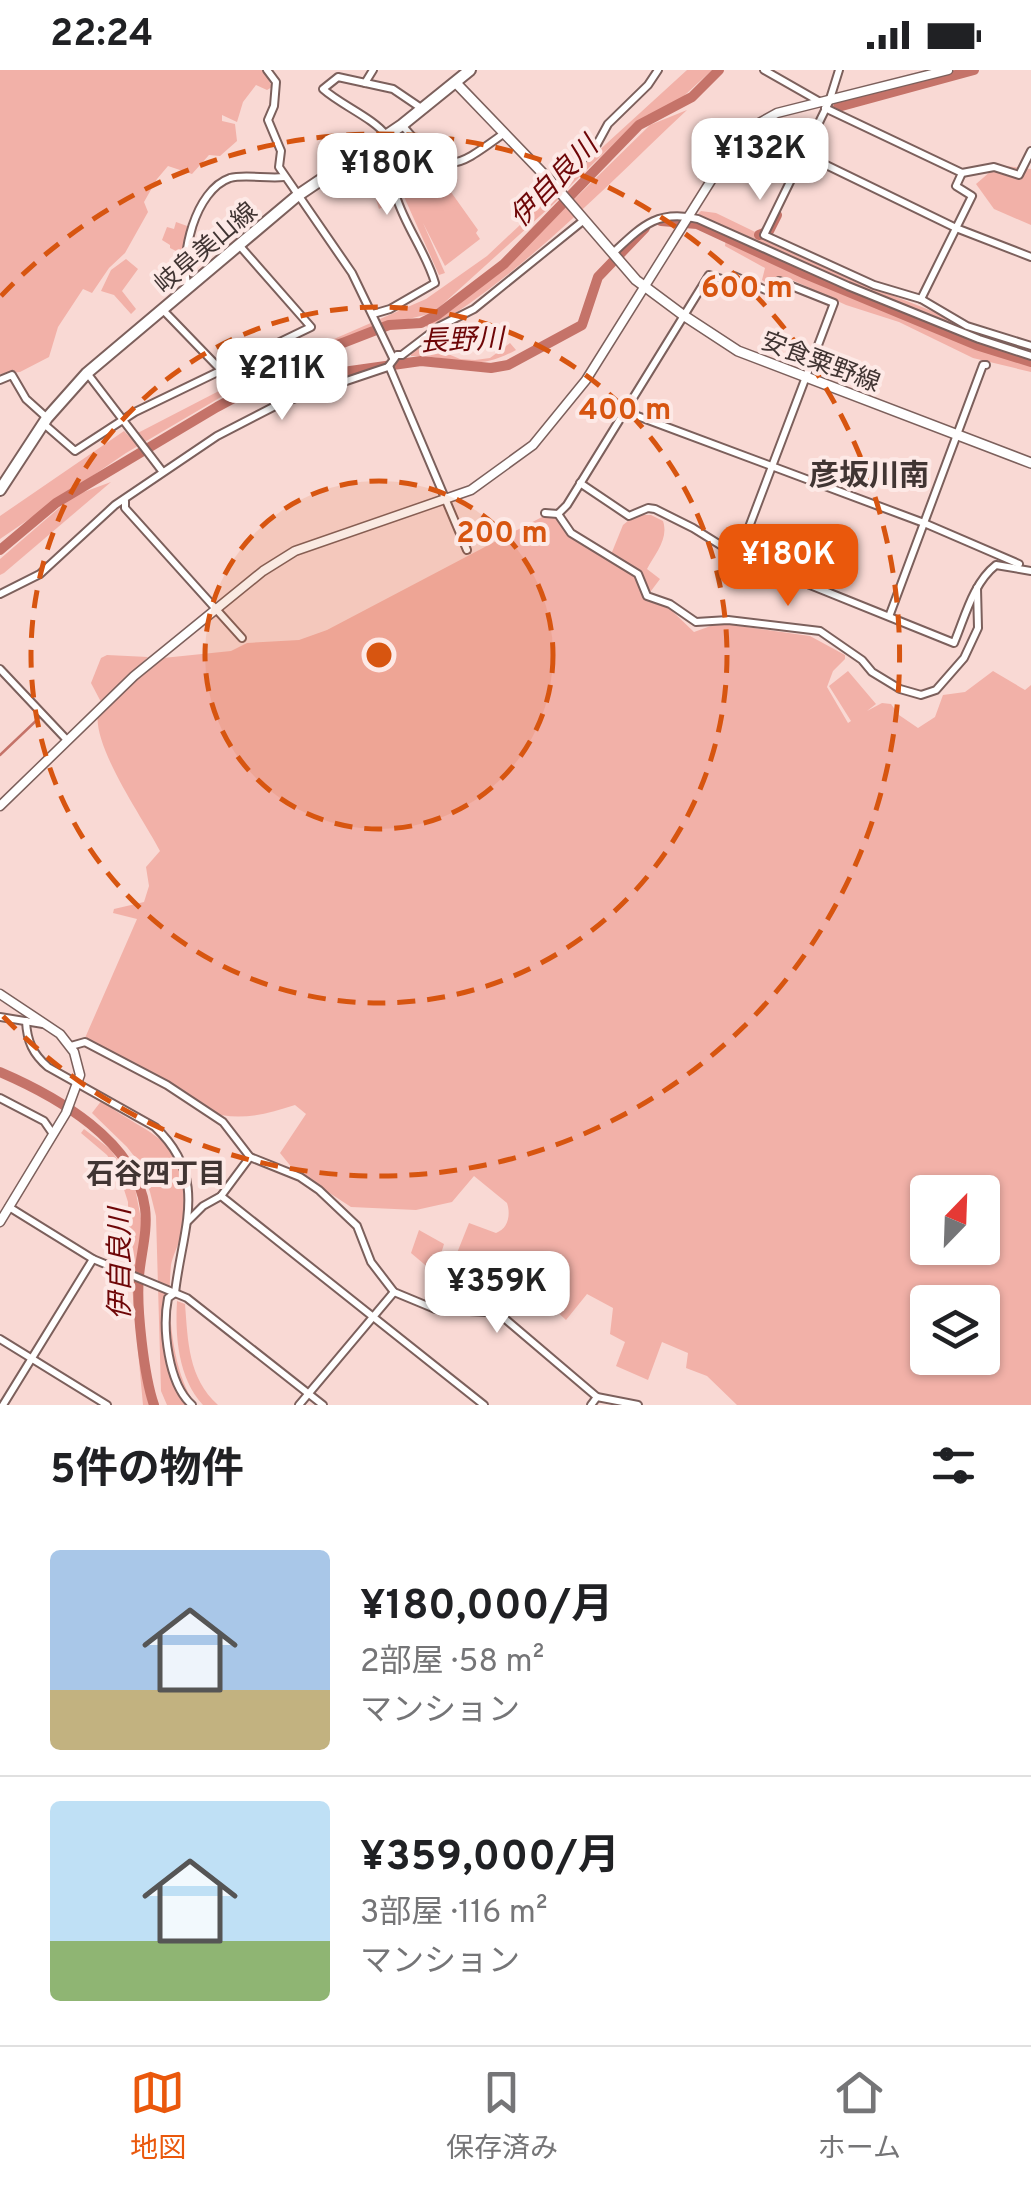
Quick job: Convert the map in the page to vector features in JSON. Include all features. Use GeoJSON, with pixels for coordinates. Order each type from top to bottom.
{"type":"FeatureCollection","features":[{"type":"Feature","properties":{"kind":"main road","name":"岐阜美山線"},"geometry":{"type":"LineString","coordinates":[[0,490],[46,421],[88,373],[298,196],[402,125],[470,70]]}},
{"type":"Feature","properties":{"kind":"main road","name":"安食粟野線"},"geometry":{"type":"LineString","coordinates":[[456,82],[556,184],[644,288],[682,315],[738,351],[1031,463]]}},
{"type":"Feature","properties":{"kind":"street"},"geometry":{"type":"LineString","coordinates":[[267,70],[276,82],[268,120],[281,152],[284,177],[352,273],[373,315],[467,550]]}},
{"type":"Feature","properties":{"kind":"street"},"geometry":{"type":"LineString","coordinates":[[365,83],[373,70]]}},
{"type":"Feature","properties":{"kind":"street"},"geometry":{"type":"LineString","coordinates":[[556,184],[596,146],[608,124],[658,70]]}},
{"type":"Feature","properties":{"kind":"street"},"geometry":{"type":"LineString","coordinates":[[764,70],[835,112],[962,173],[994,166],[1019,175],[1031,151]]}},
{"type":"Feature","properties":{"kind":"street"},"geometry":{"type":"LineString","coordinates":[[839,70],[805,154],[764,235],[874,284],[921,300],[967,326],[1030,342]]}},
{"type":"Feature","properties":{"kind":"street"},"geometry":{"type":"LineString","coordinates":[[0,806],[155,657],[249,581],[296,551],[471,490],[542,436],[586,380],[727,155],[750,128],[777,113],[826,104],[948,70]]}},
{"type":"Feature","properties":{"kind":"street"},"geometry":{"type":"LineString","coordinates":[[373,315],[436,282],[396,198],[395,158],[386,136],[373,122],[340,104],[323,88],[338,77],[393,90],[421,108]]}},
{"type":"Feature","properties":{"kind":"street"},"geometry":{"type":"LineString","coordinates":[[402,125],[429,156],[452,164],[470,158],[503,134]]}},
{"type":"Feature","properties":{"kind":"street"},"geometry":{"type":"LineString","coordinates":[[750,128],[956,228],[1031,258]]}},
{"type":"Feature","properties":{"kind":"street"},"geometry":{"type":"LineString","coordinates":[[921,300],[972,196],[956,186],[962,173]]}},
{"type":"Feature","properties":{"kind":"street"},"geometry":{"type":"LineString","coordinates":[[188,288],[184,270],[187,248],[196,214],[209,195],[230,178],[284,177]]}},
{"type":"Feature","properties":{"kind":"street"},"geometry":{"type":"LineString","coordinates":[[615,257],[650,221],[688,218],[979,340],[1031,356]]}},
{"type":"Feature","properties":{"kind":"street"},"geometry":{"type":"LineString","coordinates":[[0,594],[40,574],[160,467],[281,403],[391,359],[474,309],[582,219]]}},
{"type":"Feature","properties":{"kind":"street"},"geometry":{"type":"LineString","coordinates":[[0,380],[12,376],[26,399],[75,451],[122,420],[311,326],[239,245]]}},
{"type":"Feature","properties":{"kind":"street"},"geometry":{"type":"LineString","coordinates":[[558,514],[709,275],[728,281],[734,276],[768,291],[779,281],[834,303],[738,556]]}},
{"type":"Feature","properties":{"kind":"street"},"geometry":{"type":"LineString","coordinates":[[162,309],[220,370]]}},
{"type":"Feature","properties":{"kind":"street"},"geometry":{"type":"LineString","coordinates":[[890,614],[982,364],[986,365]]}},
{"type":"Feature","properties":{"kind":"street"},"geometry":{"type":"LineString","coordinates":[[88,373],[160,467]]}},
{"type":"Feature","properties":{"kind":"street"},"geometry":{"type":"LineString","coordinates":[[624,411],[924,523],[1031,570]]}},
{"type":"Feature","properties":{"kind":"street"},"geometry":{"type":"LineString","coordinates":[[580,483],[629,516],[655,509],[738,556],[954,643],[977,588],[996,565],[1031,570]]}},
{"type":"Feature","properties":{"kind":"street"},"geometry":{"type":"LineString","coordinates":[[125,501],[126,508],[242,638]]}},
{"type":"Feature","properties":{"kind":"street"},"geometry":{"type":"LineString","coordinates":[[545,513],[558,514]]}},
{"type":"Feature","properties":{"kind":"street"},"geometry":{"type":"LineString","coordinates":[[558,514],[571,533],[638,574],[646,596],[670,604],[686,618],[696,622],[728,620],[820,631],[900,690],[921,695],[936,690],[964,658],[978,628],[977,588]]}},
{"type":"Feature","properties":{"kind":"street"},"geometry":{"type":"LineString","coordinates":[[0,669],[68,740]]}},
{"type":"Feature","properties":{"kind":"street"},"geometry":{"type":"LineString","coordinates":[[0,994],[47,1023],[71,1046],[78,1063],[78,1084],[0,1222]]}},
{"type":"Feature","properties":{"kind":"street"},"geometry":{"type":"LineString","coordinates":[[0,1017],[47,1023]]}},
{"type":"Feature","properties":{"kind":"street"},"geometry":{"type":"LineString","coordinates":[[26,1021],[26,1034],[34,1054],[48,1067],[154,1128],[169,1140],[185,1169],[189,1187],[187,1222],[168,1298],[165,1335],[176,1376],[185,1399],[192,1405]]}},
{"type":"Feature","properties":{"kind":"street"},"geometry":{"type":"LineString","coordinates":[[71,1046],[85,1042],[167,1085],[223,1122],[250,1157],[300,1178],[357,1226],[371,1262],[394,1292],[435,1309],[486,1312],[504,1318],[597,1397],[638,1405]]}},
{"type":"Feature","properties":{"kind":"street"},"geometry":{"type":"LineString","coordinates":[[0,1098],[44,1122],[54,1132]]}},
{"type":"Feature","properties":{"kind":"street"},"geometry":{"type":"LineString","coordinates":[[187,1222],[202,1206],[221,1196],[250,1157]]}},
{"type":"Feature","properties":{"kind":"street"},"geometry":{"type":"LineString","coordinates":[[221,1196],[484,1405]]}},
{"type":"Feature","properties":{"kind":"street"},"geometry":{"type":"LineString","coordinates":[[9,1207],[93,1260],[188,1298],[323,1405]]}},
{"type":"Feature","properties":{"kind":"street"},"geometry":{"type":"LineString","coordinates":[[3,1405],[93,1260]]}},
{"type":"Feature","properties":{"kind":"street"},"geometry":{"type":"LineString","coordinates":[[299,1405],[394,1292]]}},
{"type":"Feature","properties":{"kind":"street"},"geometry":{"type":"LineString","coordinates":[[0,1339],[107,1405]]}},
{"type":"Feature","properties":{"kind":"street"},"geometry":{"type":"LineString","coordinates":[[590,1405],[597,1397]]}},
{"type":"Feature","properties":{"kind":"shaded area"},"geometry":{"type":"Polygon","coordinates":[[[0,70],[264,70],[272,87],[267,90],[256,85],[243,102],[237,122],[222,115],[222,121],[235,124],[237,141],[220,156],[209,155],[192,174],[168,166],[157,179],[144,202],[148,212],[125,253],[92,293],[83,289],[58,327],[49,357],[20,372],[0,374],[0,70]]]}},
{"type":"Feature","properties":{"kind":"shaded area"},"geometry":{"type":"Polygon","coordinates":[[[687,70],[712,70],[672,107],[646,116],[632,126],[566,190],[560,186],[687,70]]]}},
{"type":"Feature","properties":{"kind":"shaded area"},"geometry":{"type":"Polygon","coordinates":[[[687,110],[532,255],[429,330],[426,326],[496,276],[650,125],[687,110]]]}},
{"type":"Feature","properties":{"kind":"shaded area"},"geometry":{"type":"Polygon","coordinates":[[[411,164],[414,180],[408,188],[436,171],[478,230],[480,239],[445,266],[423,223],[445,273],[439,275],[401,190],[402,165],[411,164]]]}},
{"type":"Feature","properties":{"kind":"shaded area"},"geometry":{"type":"Polygon","coordinates":[[[998,165],[1031,169],[1031,225],[994,209],[976,184],[998,165]]]}},
{"type":"Feature","properties":{"kind":"shaded area"},"geometry":{"type":"Polygon","coordinates":[[[379,173],[392,178],[395,201],[379,209],[370,180],[379,173]]]}},
{"type":"Feature","properties":{"kind":"shaded area"},"geometry":{"type":"Polygon","coordinates":[[[554,193],[560,198],[433,313],[384,325],[304,357],[221,397],[126,453],[0,539],[0,516],[124,431],[130,437],[244,378],[426,299],[487,256],[554,193]]]}},
{"type":"Feature","properties":{"kind":"shaded area"},"geometry":{"type":"Polygon","coordinates":[[[701,211],[716,213],[861,283],[1031,350],[1031,354],[862,289],[697,215],[701,211]]]}},
{"type":"Feature","properties":{"kind":"shaded area"},"geometry":{"type":"Polygon","coordinates":[[[176,222],[190,227],[184,255],[162,240],[167,227],[174,229],[176,222]]]}},
{"type":"Feature","properties":{"kind":"shaded area"},"geometry":{"type":"Polygon","coordinates":[[[726,238],[978,348],[1031,365],[1031,372],[973,358],[899,322],[846,305],[786,277],[769,285],[762,280],[765,268],[725,246],[726,238]]]}},
{"type":"Feature","properties":{"kind":"shaded area"},"geometry":{"type":"Polygon","coordinates":[[[126,259],[138,269],[122,291],[136,309],[131,314],[114,295],[101,291],[111,270],[126,259]]]}},
{"type":"Feature","properties":{"kind":"shaded area"},"geometry":{"type":"Polygon","coordinates":[[[510,343],[516,350],[475,363],[411,356],[410,351],[429,346],[460,359],[475,360],[490,358],[510,343]]]}},
{"type":"Feature","properties":{"kind":"shaded area"},"geometry":{"type":"Polygon","coordinates":[[[111,482],[0,575],[0,559],[73,496],[111,482]]]}},
{"type":"Feature","properties":{"kind":"shaded area"},"geometry":{"type":"Polygon","coordinates":[[[635,515],[651,515],[663,521],[663,540],[647,569],[660,579],[645,599],[670,609],[694,632],[719,623],[810,636],[845,655],[827,687],[848,723],[851,721],[829,686],[848,671],[876,704],[867,711],[882,703],[891,704],[918,728],[935,717],[943,695],[965,692],[993,671],[1025,690],[1031,685],[1031,1405],[737,1405],[707,1376],[686,1368],[688,1353],[662,1342],[648,1380],[616,1366],[625,1342],[610,1334],[613,1308],[587,1294],[566,1320],[525,1282],[505,1270],[457,1253],[469,1223],[496,1233],[503,1228],[509,1212],[507,1203],[474,1176],[452,1202],[416,1210],[351,1207],[293,1169],[280,1153],[306,1114],[295,1105],[250,1116],[206,1111],[85,1038],[137,919],[113,913],[114,909],[144,902],[149,886],[146,867],[160,851],[110,763],[98,727],[98,712],[163,658],[231,651],[247,643],[299,640],[327,630],[542,517],[556,517],[610,557],[623,525],[635,515]]]}},
{"type":"Feature","properties":{"kind":"shaded area"},"geometry":{"type":"Polygon","coordinates":[[[148,657],[101,702],[91,683],[101,658],[148,657]]]}},
{"type":"Feature","properties":{"kind":"shaded area"},"geometry":{"type":"Polygon","coordinates":[[[102,1100],[168,1147],[184,1174],[186,1205],[171,1265],[170,1299],[176,1357],[196,1405],[167,1405],[161,1391],[156,1216],[141,1165],[92,1113],[102,1100]]]}},
{"type":"Feature","properties":{"kind":"shaded area"},"geometry":{"type":"Polygon","coordinates":[[[84,1129],[110,1149],[134,1183],[142,1224],[140,1321],[155,1405],[143,1405],[128,1243],[128,1202],[119,1174],[107,1155],[81,1133],[84,1129]]]}},
{"type":"Feature","properties":{"kind":"shaded area"},"geometry":{"type":"Polygon","coordinates":[[[419,1230],[444,1244],[440,1257],[452,1270],[450,1278],[437,1275],[411,1253],[419,1230]]]}},
{"type":"Feature","properties":{"kind":"shaded area"},"geometry":{"type":"Polygon","coordinates":[[[177,1301],[185,1304],[195,1371],[218,1405],[203,1405],[188,1382],[178,1342],[177,1301]]]}},
{"type":"Feature","properties":{"kind":"waterway","name":"伊自良川"},"geometry":{"type":"LineString","coordinates":[[0,550],[56,503],[217,407],[322,351],[389,325],[421,323],[437,315],[504,264],[639,125],[692,97],[719,70]]}},
{"type":"Feature","properties":{"kind":"waterway"},"geometry":{"type":"LineString","coordinates":[[838,107],[974,70]]}},
{"type":"Feature","properties":{"kind":"waterway"},"geometry":{"type":"LineString","coordinates":[[759,235],[769,231],[777,215]]}},
{"type":"Feature","properties":{"kind":"waterway","name":"長野川"},"geometry":{"type":"LineString","coordinates":[[661,221],[697,224],[976,345],[1031,362]]}},
{"type":"Feature","properties":{"kind":"waterway","name":"長野川"},"geometry":{"type":"LineString","coordinates":[[285,371],[329,374],[421,361],[491,368],[508,365],[582,325],[598,277],[645,228]]}},
{"type":"Feature","properties":{"kind":"waterway"},"geometry":{"type":"LineString","coordinates":[[0,755],[39,718]]}},
{"type":"Feature","properties":{"kind":"waterway","name":"伊自良川"},"geometry":{"type":"LineString","coordinates":[[0,1072],[45,1094],[90,1124],[110,1142],[138,1184],[146,1217],[138,1289],[140,1323],[154,1405]]}},
{"type":"Feature","properties":{"kind":"district","name":"彦坂川南"},"geometry":{"type":"Point","coordinates":[869,475]}},
{"type":"Feature","properties":{"kind":"district","name":"石谷四丁目"},"geometry":{"type":"Point","coordinates":[156,1173]}}]}
